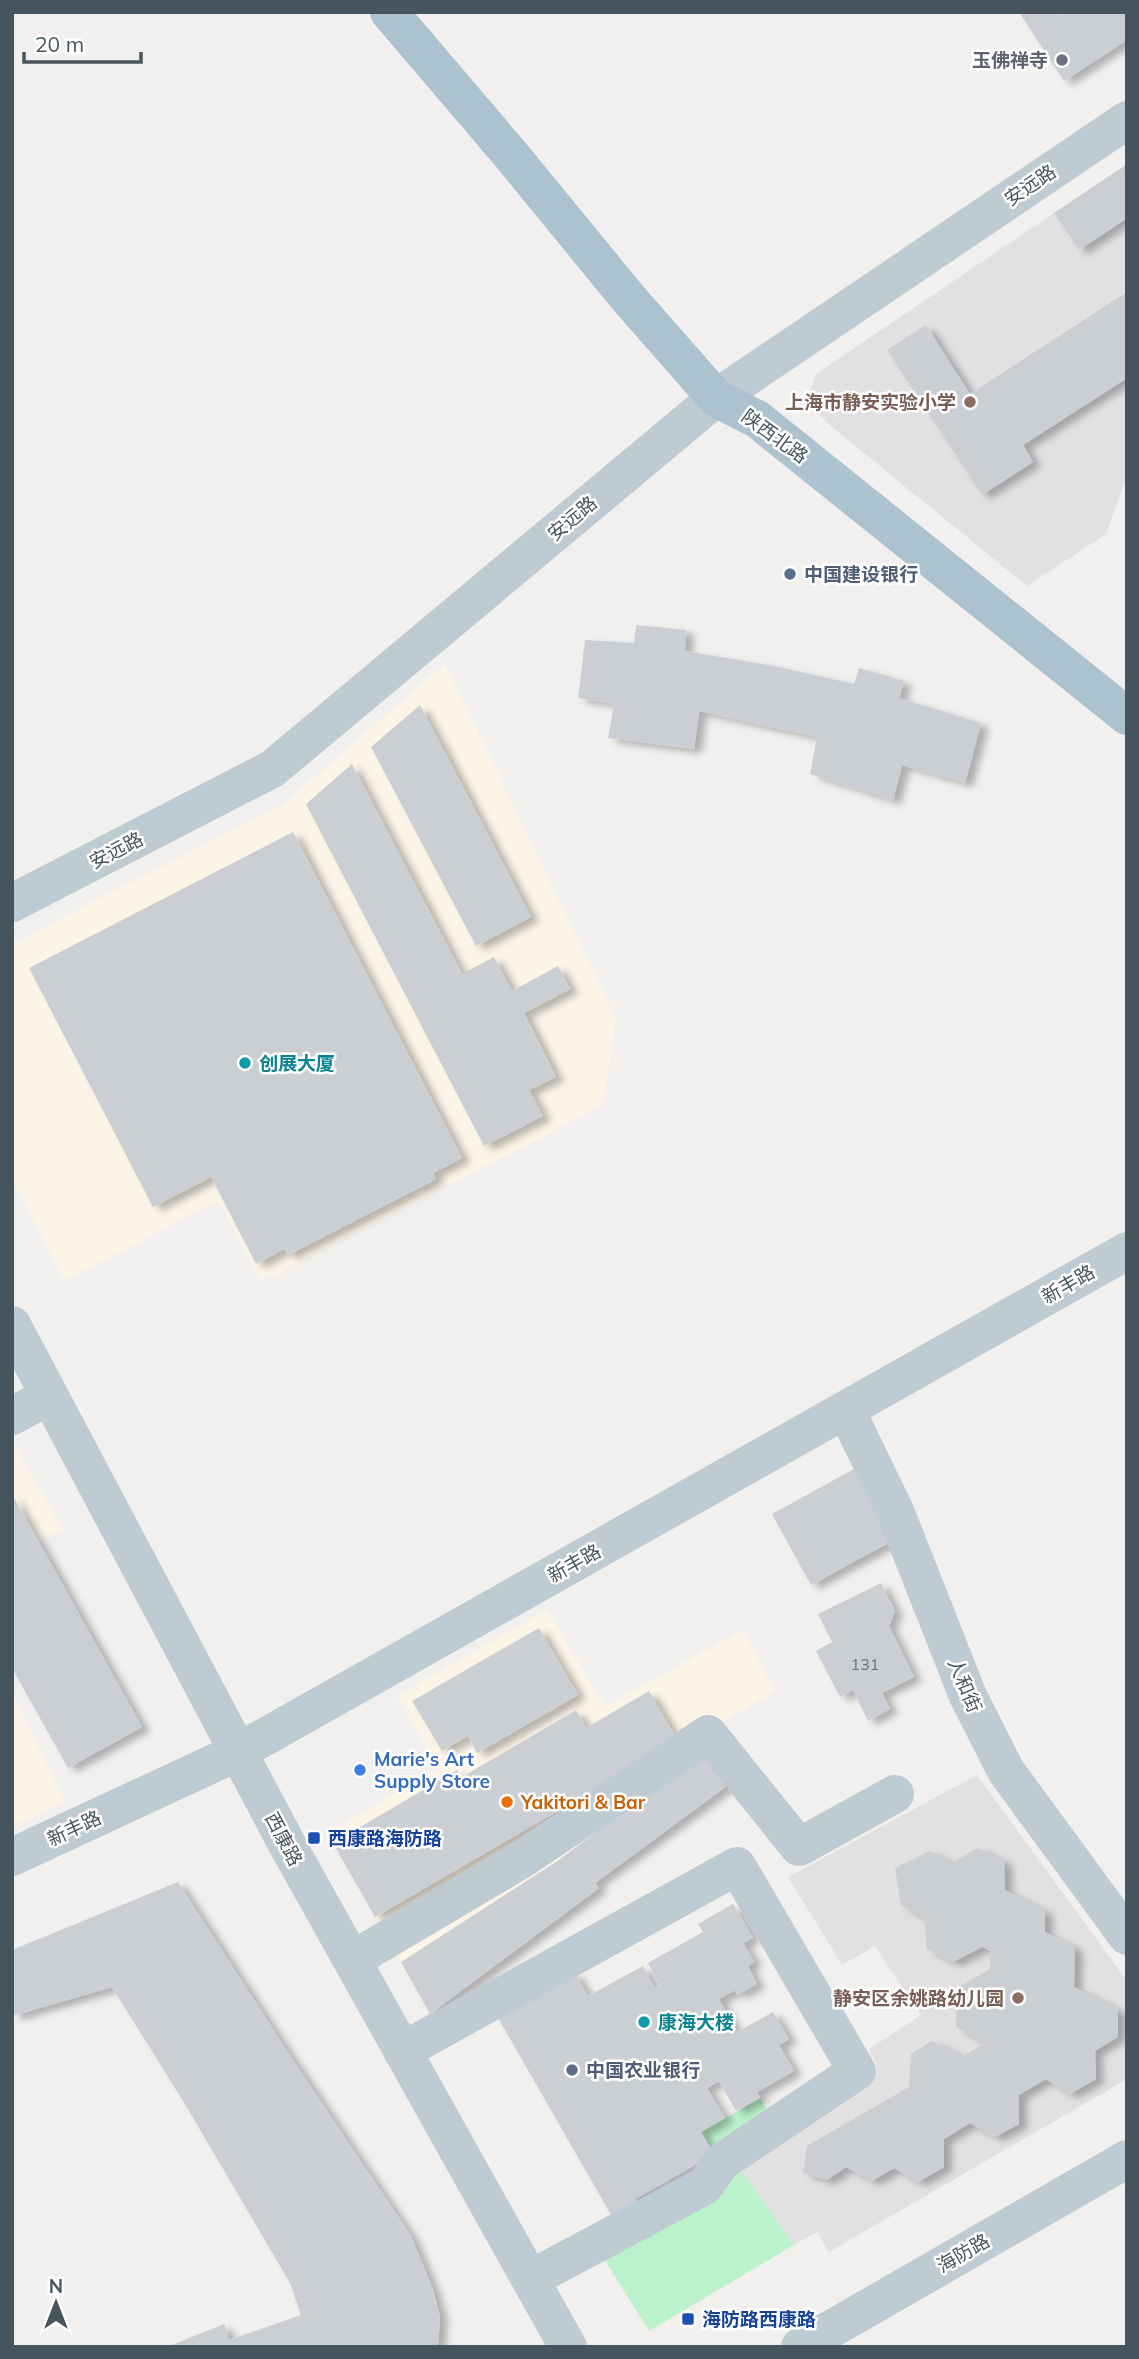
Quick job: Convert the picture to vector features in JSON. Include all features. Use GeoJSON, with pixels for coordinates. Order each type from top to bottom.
{"type":"FeatureCollection","features":[{"type":"Feature","properties":{"kind":"main road","name":"陕西北路"},"geometry":{"type":"LineString","coordinates":[[389,12],[629,299],[716,398],[757,419],[1127,716]]}},
{"type":"Feature","properties":{"kind":"street","name":"安远路"},"geometry":{"type":"LineString","coordinates":[[12,903],[272,769],[716,398],[1127,120]]}},
{"type":"Feature","properties":{"kind":"street","name":"新丰路"},"geometry":{"type":"LineString","coordinates":[[12,1857],[238,1752],[1127,1251]]}},
{"type":"Feature","properties":{"kind":"street","name":"西康路"},"geometry":{"type":"LineString","coordinates":[[12,1325],[238,1752],[568,2347]]}},
{"type":"Feature","properties":{"kind":"street"},"geometry":{"type":"LineString","coordinates":[[12,1416],[49,1396]]}},
{"type":"Feature","properties":{"kind":"street","name":"人和街"},"geometry":{"type":"LineString","coordinates":[[846,1410],[895,1511],[968,1696],[1006,1771],[1127,1936]]}},
{"type":"Feature","properties":{"kind":"street"},"geometry":{"type":"LineString","coordinates":[[352,1960],[521,1860],[708,1734],[799,1847],[895,1794]]}},
{"type":"Feature","properties":{"kind":"street"},"geometry":{"type":"LineString","coordinates":[[402,2051],[737,1866],[857,2071],[723,2161],[703,2187],[530,2279]]}},
{"type":"Feature","properties":{"kind":"street","name":"海防路"},"geometry":{"type":"LineString","coordinates":[[800,2347],[1127,2159]]}},
{"type":"Feature","properties":{"kind":"shaded area","name":"上海市静安实验小学"},"geometry":{"type":"Polygon","coordinates":[[[1054,213],[1080,250],[1127,218],[1127,476],[1106,534],[1027,586],[832,427],[817,413],[810,392],[816,374],[1054,213]]]}},
{"type":"Feature","properties":{"kind":"shaded area"},"geometry":{"type":"Polygon","coordinates":[[[445,664],[616,1019],[603,1105],[261,1281],[218,1201],[65,1280],[12,1179],[12,944],[285,803],[445,664]]]}},
{"type":"Feature","properties":{"kind":"shaded area"},"geometry":{"type":"Polygon","coordinates":[[[12,1441],[62,1528],[12,1556],[12,1441]]]}},
{"type":"Feature","properties":{"kind":"shaded area"},"geometry":{"type":"Polygon","coordinates":[[[547,1610],[605,1707],[743,1630],[775,1691],[715,1726],[728,1785],[596,1883],[599,1888],[430,2014],[327,1833],[438,1769],[397,1696],[547,1610]]]}},
{"type":"Feature","properties":{"kind":"shaded area"},"geometry":{"type":"Polygon","coordinates":[[[12,1692],[65,1802],[12,1826],[12,1692]]]}},
{"type":"Feature","properties":{"kind":"shaded area","name":"静安区余姚路幼儿园"},"geometry":{"type":"Polygon","coordinates":[[[977,1775],[1127,1981],[1127,2079],[829,2252],[817,2232],[794,2245],[736,2163],[877,2066],[869,2049],[921,2015],[875,1946],[842,1965],[788,1877],[977,1775]]]}},
{"type":"Feature","properties":{"kind":"green space"},"geometry":{"type":"Polygon","coordinates":[[[760,2098],[773,2120],[714,2154],[701,2132],[760,2098]]]}},
{"type":"Feature","properties":{"kind":"green space"},"geometry":{"type":"Polygon","coordinates":[[[736,2163],[794,2245],[649,2331],[599,2251],[736,2163]]]}},
{"type":"Feature","properties":{"kind":"building","name":"玉佛禅寺"},"geometry":{"type":"Polygon","coordinates":[[[1019,12],[1061,12],[1063,15],[1068,12],[1127,12],[1127,40],[1064,81],[1019,12]]]}},
{"type":"Feature","properties":{"kind":"building"},"geometry":{"type":"Polygon","coordinates":[[[1127,164],[1127,218],[1079,250],[1054,213],[1127,164]]]}},
{"type":"Feature","properties":{"kind":"building"},"geometry":{"type":"Polygon","coordinates":[[[1127,292],[1127,378],[1023,445],[1033,462],[982,495],[887,350],[926,325],[970,394],[1127,292]]]}},
{"type":"Feature","properties":{"kind":"building"},"geometry":{"type":"Polygon","coordinates":[[[636,625],[686,630],[685,651],[774,666],[854,684],[859,668],[904,681],[899,698],[981,723],[965,783],[902,765],[893,800],[810,774],[817,737],[699,711],[694,749],[608,738],[614,704],[578,698],[585,640],[634,643],[636,625]]]}},
{"type":"Feature","properties":{"kind":"building"},"geometry":{"type":"Polygon","coordinates":[[[420,705],[531,917],[476,946],[371,747],[420,705]]]}},
{"type":"Feature","properties":{"kind":"building"},"geometry":{"type":"Polygon","coordinates":[[[352,764],[462,974],[494,957],[512,991],[558,966],[570,989],[524,1013],[556,1077],[529,1090],[543,1116],[484,1146],[306,804],[352,764]]]}},
{"type":"Feature","properties":{"kind":"building","name":"创展大厦"},"geometry":{"type":"Polygon","coordinates":[[[293,832],[462,1158],[433,1173],[436,1179],[288,1255],[284,1249],[256,1264],[211,1177],[153,1207],[29,968],[293,832]]]}},
{"type":"Feature","properties":{"kind":"building"},"geometry":{"type":"Polygon","coordinates":[[[854,1469],[894,1540],[811,1585],[772,1514],[854,1469]]]}},
{"type":"Feature","properties":{"kind":"building"},"geometry":{"type":"Polygon","coordinates":[[[12,1494],[142,1727],[68,1768],[12,1668],[12,1494]]]}},
{"type":"Feature","properties":{"kind":"building"},"geometry":{"type":"Polygon","coordinates":[[[881,1583],[895,1611],[889,1626],[914,1677],[882,1693],[890,1709],[868,1721],[853,1690],[840,1697],[816,1651],[832,1642],[818,1614],[881,1583]]]}},
{"type":"Feature","properties":{"kind":"building"},"geometry":{"type":"Polygon","coordinates":[[[539,1628],[578,1695],[477,1753],[468,1736],[442,1751],[412,1701],[539,1628]]]}},
{"type":"Feature","properties":{"kind":"building"},"geometry":{"type":"Polygon","coordinates":[[[649,1691],[678,1741],[375,1917],[333,1843],[457,1770],[462,1777],[576,1710],[586,1728],[649,1691]]]}},
{"type":"Feature","properties":{"kind":"building"},"geometry":{"type":"Polygon","coordinates":[[[704,1752],[728,1785],[595,1883],[599,1888],[430,2014],[401,1962],[556,1862],[704,1752]]]}},
{"type":"Feature","properties":{"kind":"building"},"geometry":{"type":"Polygon","coordinates":[[[978,1848],[1004,1861],[1005,1890],[1045,1911],[1045,1932],[1075,1947],[1074,1987],[1118,2009],[1118,2037],[1095,2051],[1096,2079],[1070,2094],[1046,2079],[1019,2095],[1019,2124],[995,2137],[970,2123],[944,2139],[944,2167],[918,2182],[894,2168],[872,2181],[846,2167],[827,2180],[803,2173],[807,2146],[909,2087],[911,2054],[932,2041],[962,2057],[985,2043],[956,2027],[957,1988],[990,1969],[991,1951],[982,1947],[953,1962],[927,1949],[924,1917],[901,1905],[895,1868],[930,1851],[951,1863],[978,1848]]]}},
{"type":"Feature","properties":{"kind":"building"},"geometry":{"type":"Polygon","coordinates":[[[178,1882],[411,2236],[433,2290],[440,2317],[438,2344],[435,2347],[167,2347],[224,2324],[229,2340],[301,2315],[290,2283],[185,2104],[112,1987],[12,2016],[12,1950],[178,1882]]]}},
{"type":"Feature","properties":{"kind":"building","name":"康海大楼"},"geometry":{"type":"Polygon","coordinates":[[[733,1904],[753,1938],[743,1943],[754,1962],[748,1966],[757,1984],[737,1995],[735,1990],[719,1999],[737,2032],[773,2012],[789,2039],[779,2045],[794,2071],[757,2092],[760,2098],[736,2111],[719,2081],[707,2088],[725,2118],[701,2132],[714,2154],[635,2199],[643,2213],[618,2227],[497,2016],[574,1972],[588,1996],[643,1966],[655,1988],[660,1985],[648,1963],[703,1932],[698,1924],[733,1904]]]}},
{"type":"Feature","properties":{"kind":"place","name":"玉佛禅寺"},"geometry":{"type":"Point","coordinates":[1062,60]}},
{"type":"Feature","properties":{"kind":"place","name":"上海市静安实验小学"},"geometry":{"type":"Point","coordinates":[970,402]}},
{"type":"Feature","properties":{"kind":"place","name":"中国建设银行"},"geometry":{"type":"Point","coordinates":[790,574]}},
{"type":"Feature","properties":{"kind":"place","name":"创展大厦"},"geometry":{"type":"Point","coordinates":[245,1063]}},
{"type":"Feature","properties":{"kind":"place","name":"Marie's Art Supply Store"},"geometry":{"type":"Point","coordinates":[360,1770]}},
{"type":"Feature","properties":{"kind":"place","name":"Yakitori & Bar"},"geometry":{"type":"Point","coordinates":[507,1802]}},
{"type":"Feature","properties":{"kind":"place","name":"西康路海防路"},"geometry":{"type":"Point","coordinates":[314,1838]}},
{"type":"Feature","properties":{"kind":"place","name":"静安区余姚路幼儿园"},"geometry":{"type":"Point","coordinates":[1018,1998]}},
{"type":"Feature","properties":{"kind":"place","name":"康海大楼"},"geometry":{"type":"Point","coordinates":[644,2022]}},
{"type":"Feature","properties":{"kind":"place","name":"中国农业银行"},"geometry":{"type":"Point","coordinates":[572,2070]}},
{"type":"Feature","properties":{"kind":"place","name":"海防路西康路"},"geometry":{"type":"Point","coordinates":[688,2319]}}]}
